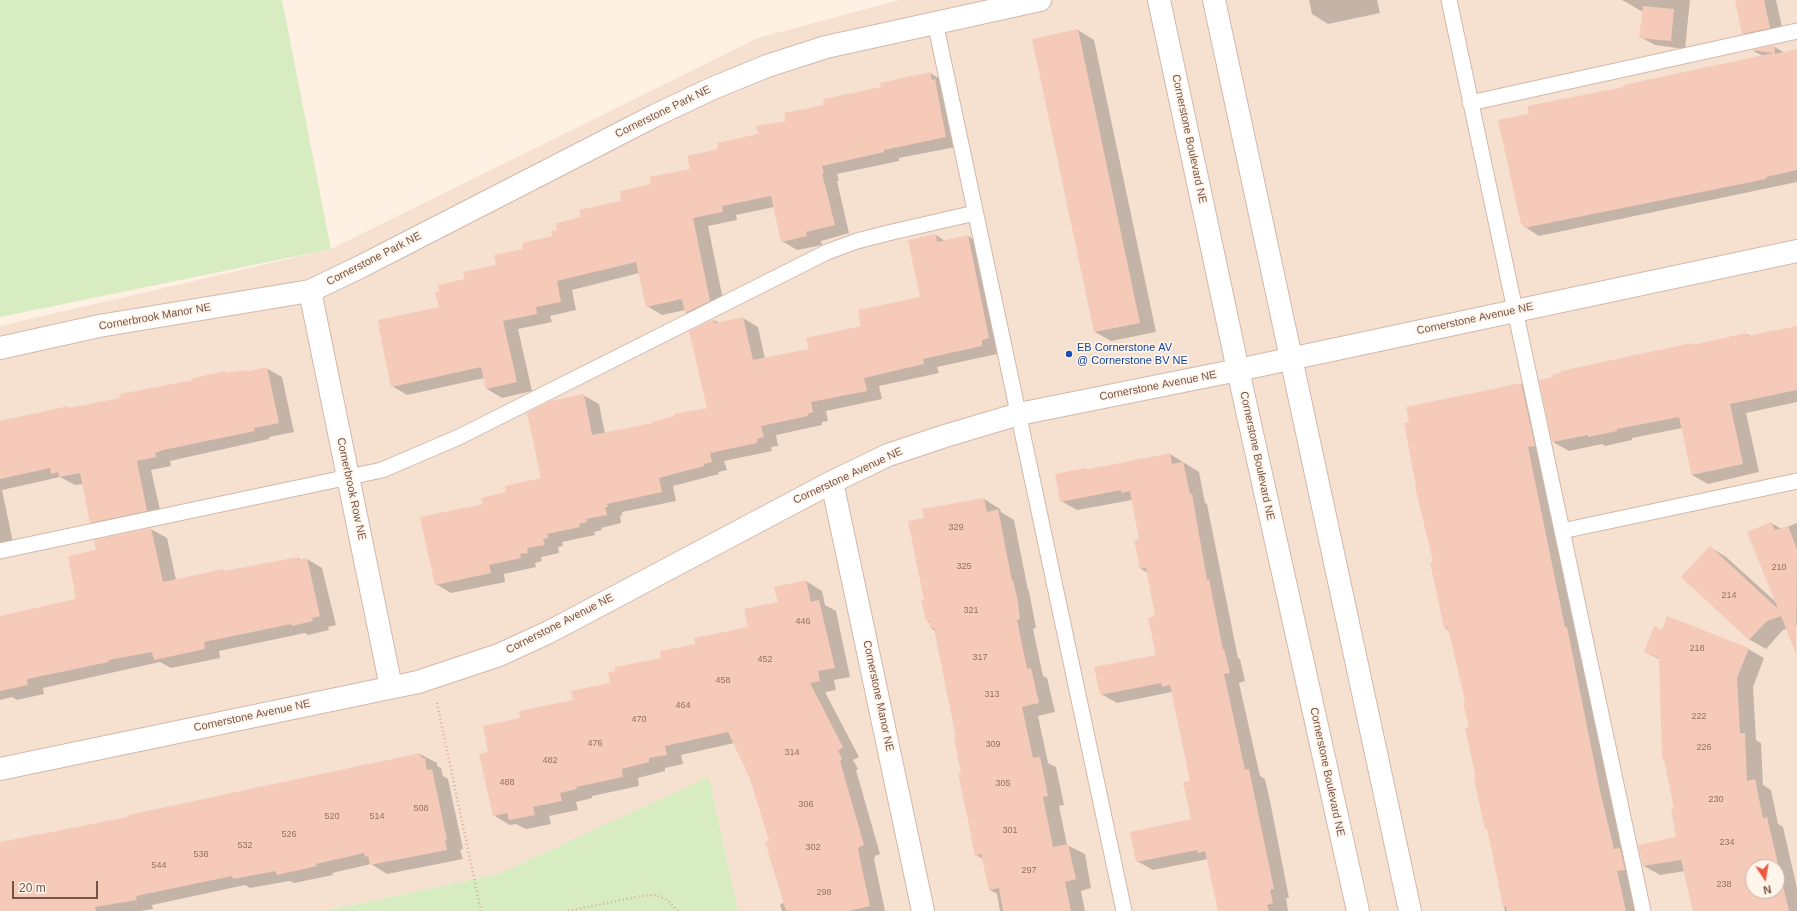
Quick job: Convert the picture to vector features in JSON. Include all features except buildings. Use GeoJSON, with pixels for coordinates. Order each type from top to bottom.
{"type":"FeatureCollection","features":[{"type":"Feature","properties":{"kind":"street","name":"Cornerstone Park NE"},"geometry":{"type":"LineString","coordinates":[[310,290],[711,89],[767,66],[826,47],[1040,0]]}},
{"type":"Feature","properties":{"kind":"street","name":"Cornerstone Boulevard NE"},"geometry":{"type":"LineString","coordinates":[[1159,0],[1238,370],[1358,911]]}},
{"type":"Feature","properties":{"kind":"street"},"geometry":{"type":"LineString","coordinates":[[1214,0],[1410,911]]}},
{"type":"Feature","properties":{"kind":"street","name":"Cornerstone Avenue NE"},"geometry":{"type":"LineString","coordinates":[[0,769],[432,678],[499,655],[549,632],[832,482],[888,455],[1018,414],[1291,359],[1797,251]]}},
{"type":"Feature","properties":{"kind":"street","name":"Cornerbrook Manor NE"},"geometry":{"type":"LineString","coordinates":[[0,348],[99,326],[310,290]]}},
{"type":"Feature","properties":{"kind":"street","name":"Cornerbrook Row NE"},"geometry":{"type":"LineString","coordinates":[[310,290],[391,687]]}},
{"type":"Feature","properties":{"kind":"street","name":"Cornerstone Manor NE"},"geometry":{"type":"LineString","coordinates":[[832,482],[923,911]]}},
{"type":"Feature","properties":{"kind":"lane"},"geometry":{"type":"LineString","coordinates":[[1448,0],[1643,911]]}},
{"type":"Feature","properties":{"kind":"lane"},"geometry":{"type":"LineString","coordinates":[[935,22],[1124,911]]}},
{"type":"Feature","properties":{"kind":"lane"},"geometry":{"type":"LineString","coordinates":[[1470,103],[1797,31]]}},
{"type":"Feature","properties":{"kind":"lane"},"geometry":{"type":"LineString","coordinates":[[0,551],[382,470],[459,437],[827,252],[857,241],[975,213]]}},
{"type":"Feature","properties":{"kind":"lane"},"geometry":{"type":"LineString","coordinates":[[1562,531],[1797,481]]}},
{"type":"Feature","properties":{"kind":"path"},"geometry":{"type":"LineString","coordinates":[[432,678],[481,911]]}},
{"type":"Feature","properties":{"kind":"path"},"geometry":{"type":"LineString","coordinates":[[568,911],[641,896],[656,895],[667,900],[678,911]]}},
{"type":"Feature","properties":{"kind":"shaded area"},"geometry":{"type":"Polygon","coordinates":[[[899,0],[1797,0],[1797,911],[738,911],[709,778],[498,874],[324,911],[0,911],[0,326],[331,249],[758,38],[899,0]]]}},
{"type":"Feature","properties":{"kind":"green space"},"geometry":{"type":"Polygon","coordinates":[[[0,0],[282,0],[331,249],[0,317],[0,0]]]}},
{"type":"Feature","properties":{"kind":"green space"},"geometry":{"type":"Polygon","coordinates":[[[709,777],[738,911],[324,911],[498,874],[709,777]]]}},
{"type":"Feature","properties":{"kind":"place","name":"EB Cornerstone AV @ Cornerstone BV NE"},"geometry":{"type":"Point","coordinates":[1069,354]}}]}
